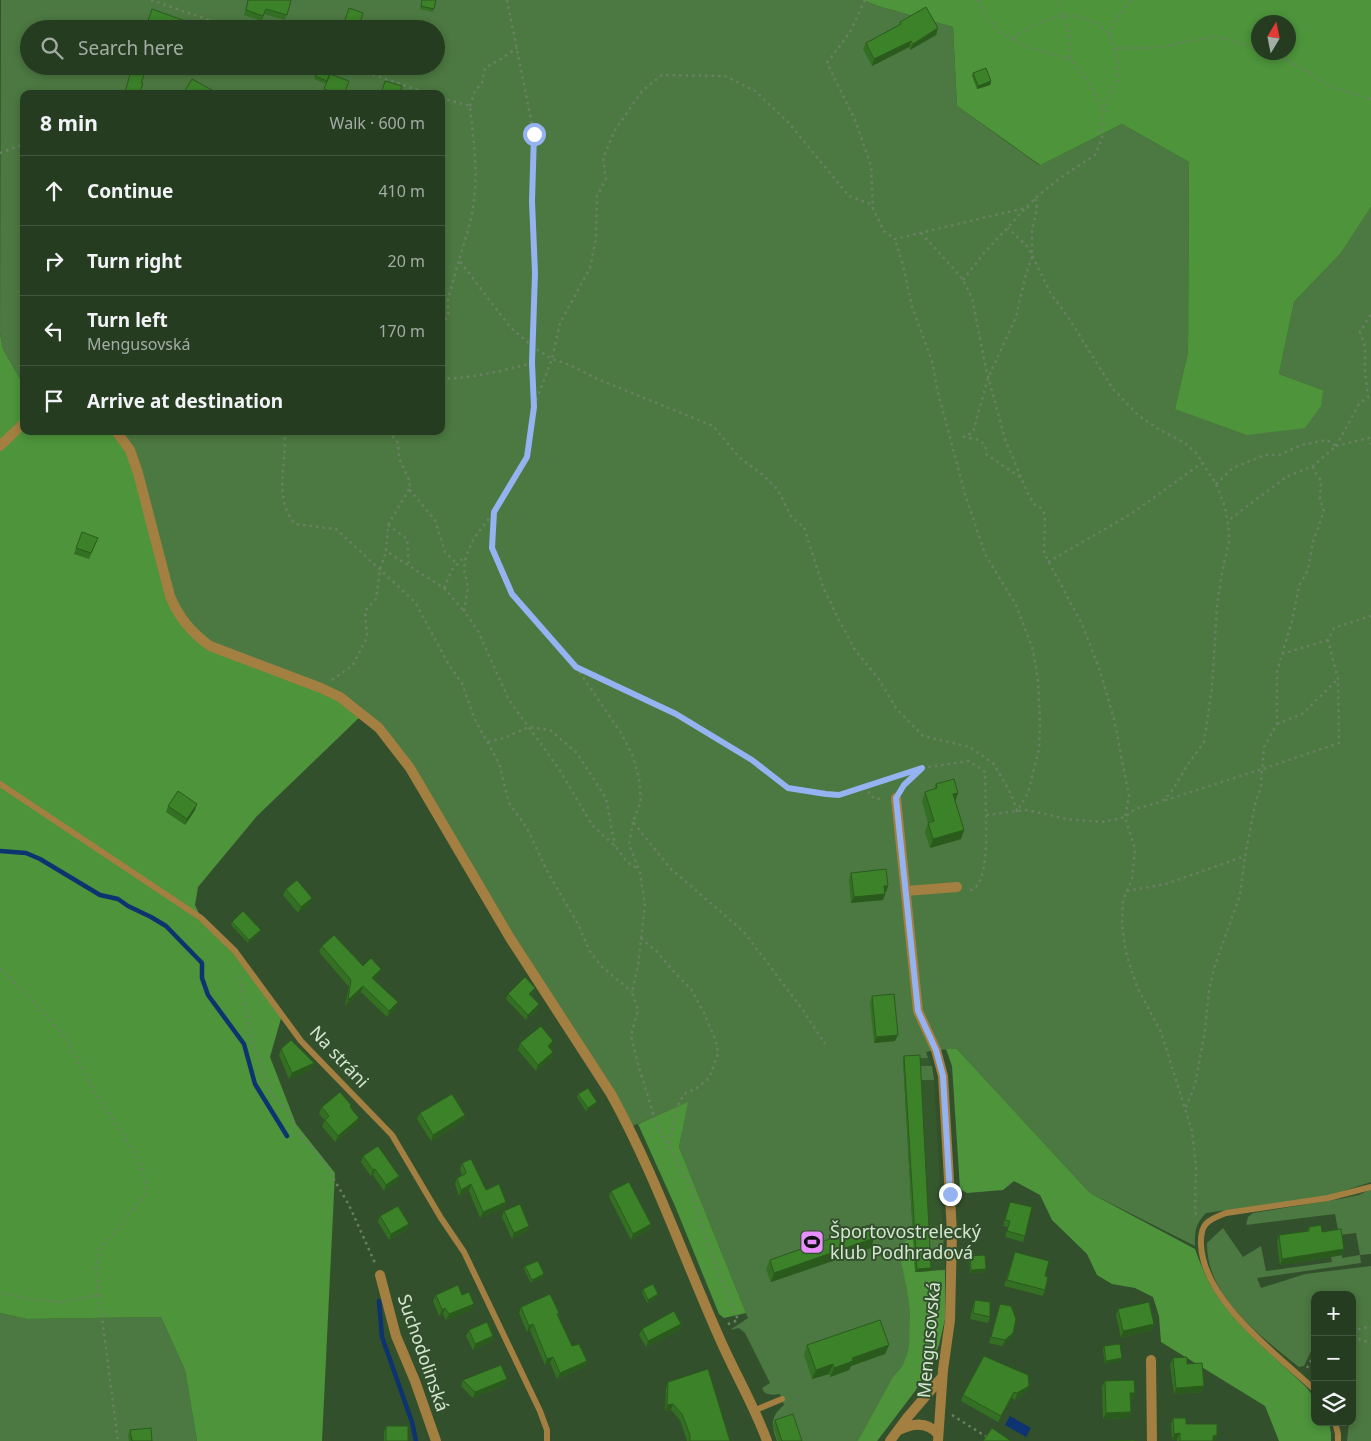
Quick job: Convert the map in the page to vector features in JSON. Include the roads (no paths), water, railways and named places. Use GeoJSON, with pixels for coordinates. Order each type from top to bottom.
{"type":"FeatureCollection","features":[{"type":"Feature","properties":{"kind":"street"},"geometry":{"type":"LineString","coordinates":[[0,446],[20,427]]}},
{"type":"Feature","properties":{"kind":"street"},"geometry":{"type":"LineString","coordinates":[[119,435],[130,450],[138,473],[170,596],[185,624],[195,635],[210,646],[340,697],[373,723],[410,768],[510,938],[611,1094],[625,1120],[656,1187],[719,1339],[767,1441]]}},
{"type":"Feature","properties":{"kind":"street","name":"Mengusovská"},"geometry":{"type":"LineString","coordinates":[[892,798],[906,891],[918,1011],[936,1050],[943,1076],[952,1232],[950,1320],[942,1377],[938,1437]]}},
{"type":"Feature","properties":{"kind":"street"},"geometry":{"type":"LineString","coordinates":[[906,891],[953,887]]}},
{"type":"Feature","properties":{"kind":"street","name":"Suchodolinská"},"geometry":{"type":"LineString","coordinates":[[380,1275],[396,1336],[415,1381],[436,1441]]}},
{"type":"Feature","properties":{"kind":"street"},"geometry":{"type":"LineString","coordinates":[[1150,1360],[1152,1441]]}},
{"type":"Feature","properties":{"kind":"street"},"geometry":{"type":"LineString","coordinates":[[890,1441],[942,1377]]}},
{"type":"Feature","properties":{"kind":"street"},"geometry":{"type":"LineString","coordinates":[[898,1431],[908,1425],[923,1424],[934,1429],[938,1437]]}},
{"type":"Feature","properties":{"kind":"lane","name":"Na stráni"},"geometry":{"type":"LineString","coordinates":[[0,784],[201,918],[235,951],[302,1041],[392,1136],[441,1218],[464,1252],[540,1411],[547,1430],[547,1441]]}},
{"type":"Feature","properties":{"kind":"lane"},"geometry":{"type":"LineString","coordinates":[[1311,1386],[1234,1313],[1216,1290],[1207,1272],[1201,1252],[1200,1238],[1203,1226],[1214,1217],[1226,1213],[1328,1198],[1371,1187]]}},
{"type":"Feature","properties":{"kind":"lane"},"geometry":{"type":"LineString","coordinates":[[753,1411],[782,1400]]}},
{"type":"Feature","properties":{"kind":"lane"},"geometry":{"type":"LineString","coordinates":[[1336,1426],[1338,1441]]}},
{"type":"Feature","properties":{"kind":"water"},"geometry":{"type":"Polygon","coordinates":[[[1010,1416],[1031,1428],[1026,1437],[1005,1425],[1010,1416]]]}},
{"type":"Feature","properties":{"kind":"waterway"},"geometry":{"type":"LineString","coordinates":[[0,851],[26,853],[40,859],[100,895],[118,899],[166,926],[202,963],[202,978],[208,995],[244,1044],[255,1084],[287,1136]]}},
{"type":"Feature","properties":{"kind":"waterway"},"geometry":{"type":"LineString","coordinates":[[379,1301],[382,1337],[412,1422],[416,1441]]}},
{"type":"Feature","properties":{"kind":"place","name":"Športovostrelecký klub Podhradová"},"geometry":{"type":"Point","coordinates":[812,1242]}}]}
